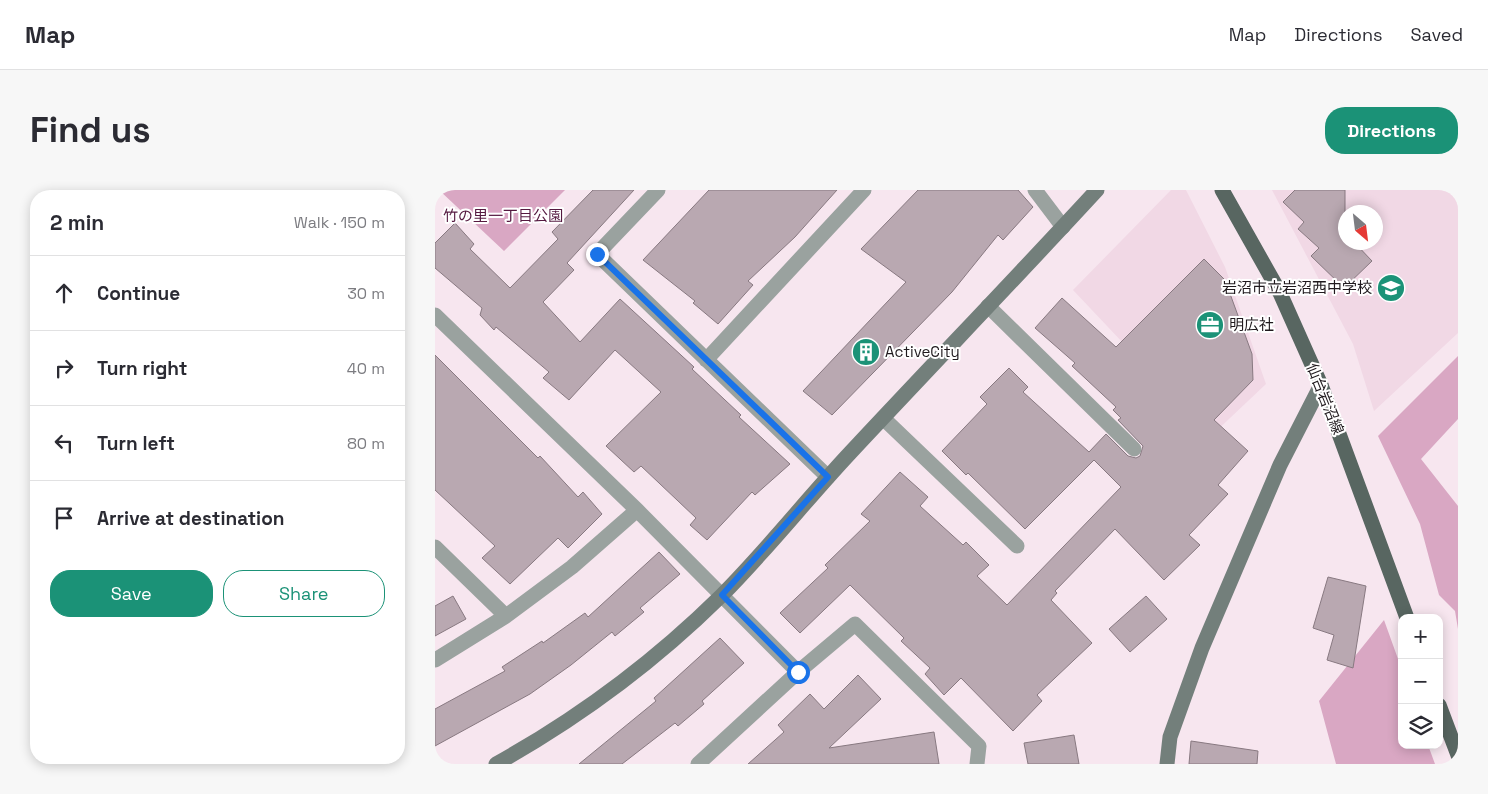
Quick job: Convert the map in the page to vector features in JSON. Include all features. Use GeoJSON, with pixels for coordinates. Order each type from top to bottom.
{"type":"FeatureCollection","features":[{"type":"Feature","properties":{"kind":"main road","name":"仙台岩沼線"},"geometry":{"type":"LineString","coordinates":[[1223,190],[1280,293],[1321,385],[1406,614]]}},
{"type":"Feature","properties":{"kind":"main road"},"geometry":{"type":"LineString","coordinates":[[1443,716],[1458,756]]}},
{"type":"Feature","properties":{"kind":"street"},"geometry":{"type":"LineString","coordinates":[[658,190],[597,254],[828,477]]}},
{"type":"Feature","properties":{"kind":"street"},"geometry":{"type":"LineString","coordinates":[[706,360],[864,190]]}},
{"type":"Feature","properties":{"kind":"street"},"geometry":{"type":"LineString","coordinates":[[1035,190],[1063,226]]}},
{"type":"Feature","properties":{"kind":"street"},"geometry":{"type":"LineString","coordinates":[[496,764],[561,724],[619,684],[680,634],[722,595],[828,477],[1097,190]]}},
{"type":"Feature","properties":{"kind":"street"},"geometry":{"type":"LineString","coordinates":[[988,306],[1134,449]]}},
{"type":"Feature","properties":{"kind":"street"},"geometry":{"type":"LineString","coordinates":[[435,315],[637,510],[798,672]]}},
{"type":"Feature","properties":{"kind":"street"},"geometry":{"type":"LineString","coordinates":[[1167,764],[1170,736],[1203,648],[1279,465],[1321,385]]}},
{"type":"Feature","properties":{"kind":"street"},"geometry":{"type":"LineString","coordinates":[[883,418],[1017,546]]}},
{"type":"Feature","properties":{"kind":"street"},"geometry":{"type":"LineString","coordinates":[[435,660],[506,616],[572,567],[637,510]]}},
{"type":"Feature","properties":{"kind":"street"},"geometry":{"type":"LineString","coordinates":[[435,547],[506,616]]}},
{"type":"Feature","properties":{"kind":"street"},"geometry":{"type":"LineString","coordinates":[[697,764],[798,672],[855,624],[979,746],[977,764]]}},
{"type":"Feature","properties":{"kind":"shaded area"},"geometry":{"type":"Polygon","coordinates":[[[1171,190],[1186,190],[1225,267],[1266,384],[1211,436],[1073,290],[1171,190]]]}},
{"type":"Feature","properties":{"kind":"shaded area","name":"岩沼市立岩沼西中学校"},"geometry":{"type":"Polygon","coordinates":[[[1272,190],[1458,190],[1458,333],[1374,411],[1353,344],[1272,190]]]}},
{"type":"Feature","properties":{"kind":"green space","name":"竹の里一丁目公園"},"geometry":{"type":"Polygon","coordinates":[[[439,190],[565,190],[504,251],[439,190]]]}},
{"type":"Feature","properties":{"kind":"green space"},"geometry":{"type":"Polygon","coordinates":[[[1458,356],[1458,419],[1421,459],[1458,506],[1458,629],[1455,611],[1439,595],[1420,524],[1378,436],[1458,356]]]}},
{"type":"Feature","properties":{"kind":"green space"},"geometry":{"type":"Polygon","coordinates":[[[1384,620],[1398,659],[1398,749],[1429,749],[1435,764],[1336,764],[1319,701],[1384,620]]]}},
{"type":"Feature","properties":{"kind":"building"},"geometry":{"type":"Polygon","coordinates":[[[593,190],[634,190],[567,263],[574,270],[543,302],[580,342],[620,299],[694,367],[692,369],[741,415],[739,417],[790,464],[755,495],[752,492],[707,540],[690,525],[696,518],[641,466],[634,472],[606,446],[661,392],[615,350],[569,400],[543,378],[549,372],[496,327],[494,330],[480,315],[482,308],[435,268],[435,243],[455,223],[474,244],[470,249],[510,288],[558,239],[552,232],[593,190]]]}},
{"type":"Feature","properties":{"kind":"building"},"geometry":{"type":"Polygon","coordinates":[[[709,190],[837,190],[795,237],[748,281],[753,285],[718,324],[693,303],[695,301],[643,260],[709,190]]]}},
{"type":"Feature","properties":{"kind":"building"},"geometry":{"type":"Polygon","coordinates":[[[918,190],[1018,190],[1033,207],[1003,240],[998,235],[952,292],[832,415],[803,391],[906,282],[861,249],[918,190]]]}},
{"type":"Feature","properties":{"kind":"building"},"geometry":{"type":"Polygon","coordinates":[[[1295,190],[1345,190],[1345,205],[1338,205],[1338,250],[1362,250],[1372,261],[1344,288],[1311,256],[1319,248],[1298,229],[1304,222],[1283,202],[1295,190]]]}},
{"type":"Feature","properties":{"kind":"building"},"geometry":{"type":"Polygon","coordinates":[[[1204,259],[1225,280],[1252,354],[1253,380],[1214,420],[1248,451],[1218,485],[1228,494],[1189,535],[1200,545],[1164,580],[1115,529],[1055,591],[1057,593],[1051,600],[1092,643],[1037,695],[1042,701],[1013,731],[961,678],[944,695],[925,674],[930,668],[901,641],[904,638],[850,585],[800,633],[780,613],[828,568],[825,565],[870,521],[861,514],[900,472],[928,497],[920,506],[963,545],[966,542],[989,565],[977,576],[1007,605],[1121,487],[1094,460],[1025,529],[968,473],[966,475],[942,451],[987,404],[980,397],[1009,368],[1028,387],[1023,392],[1089,452],[1106,434],[1128,456],[1136,458],[1140,456],[1143,446],[1118,420],[1121,418],[1113,410],[1116,407],[1072,366],[1075,363],[1035,328],[1062,298],[1116,347],[1204,259]]]}},
{"type":"Feature","properties":{"kind":"building"},"geometry":{"type":"Polygon","coordinates":[[[435,355],[538,458],[540,456],[578,497],[583,492],[602,514],[568,548],[558,538],[510,584],[482,558],[495,546],[435,490],[435,355]]]}},
{"type":"Feature","properties":{"kind":"building"},"geometry":{"type":"Polygon","coordinates":[[[659,552],[680,574],[640,608],[644,612],[615,636],[612,632],[571,665],[530,694],[435,746],[435,709],[505,671],[502,667],[542,641],[543,643],[585,613],[588,617],[659,552]]]}},
{"type":"Feature","properties":{"kind":"building"},"geometry":{"type":"Polygon","coordinates":[[[1328,577],[1366,586],[1353,668],[1327,660],[1334,635],[1313,628],[1328,577]]]}},
{"type":"Feature","properties":{"kind":"building"},"geometry":{"type":"Polygon","coordinates":[[[453,596],[466,619],[435,636],[435,606],[453,596]]]}},
{"type":"Feature","properties":{"kind":"building"},"geometry":{"type":"Polygon","coordinates":[[[1146,596],[1167,619],[1130,652],[1109,629],[1146,596]]]}},
{"type":"Feature","properties":{"kind":"building"},"geometry":{"type":"Polygon","coordinates":[[[720,638],[744,663],[702,701],[704,704],[678,726],[675,723],[622,764],[579,764],[656,701],[654,698],[720,638]]]}},
{"type":"Feature","properties":{"kind":"building"},"geometry":{"type":"Polygon","coordinates":[[[858,675],[881,699],[829,748],[934,732],[939,764],[748,764],[784,732],[778,725],[810,694],[824,709],[858,675]]]}},
{"type":"Feature","properties":{"kind":"building"},"geometry":{"type":"Polygon","coordinates":[[[1074,735],[1079,764],[1028,764],[1024,743],[1074,735]]]}},
{"type":"Feature","properties":{"kind":"building"},"geometry":{"type":"Polygon","coordinates":[[[1191,741],[1258,751],[1257,764],[1189,764],[1191,741]]]}},
{"type":"Feature","properties":{"kind":"place","name":"岩沼市立岩沼西中学校"},"geometry":{"type":"Point","coordinates":[1391,288]}},
{"type":"Feature","properties":{"kind":"place","name":"明広社"},"geometry":{"type":"Point","coordinates":[1210,325]}},
{"type":"Feature","properties":{"kind":"place","name":"ActiveCity"},"geometry":{"type":"Point","coordinates":[866,352]}},
{"type":"Feature","properties":{"kind":"route"},"geometry":{"type":"LineString","coordinates":[[597,254],[828,477],[722,595],[798,672]]}}]}
